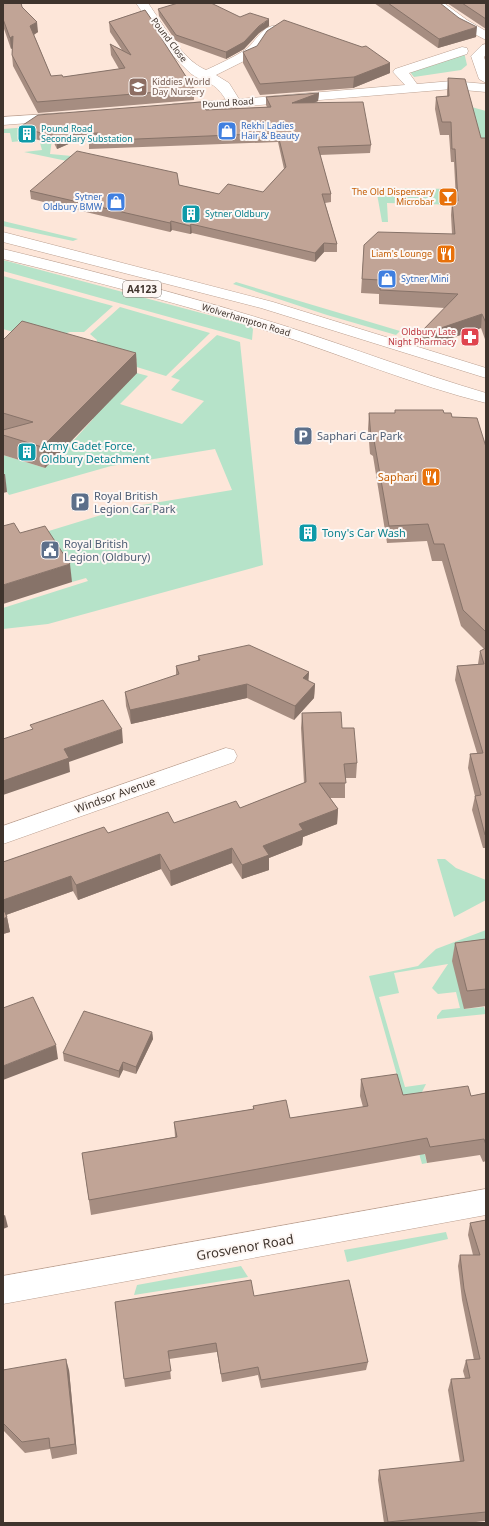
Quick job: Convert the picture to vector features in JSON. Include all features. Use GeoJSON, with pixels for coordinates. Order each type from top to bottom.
{"type":"FeatureCollection","features":[{"type":"Feature","properties":{"kind":"main road","name":"Pound Close"},"geometry":{"type":"LineString","coordinates":[[142,3],[179,55],[194,70],[207,75],[224,86],[235,103]]}},
{"type":"Feature","properties":{"kind":"main road"},"geometry":{"type":"LineString","coordinates":[[436,3],[463,23],[486,36]]}},
{"type":"Feature","properties":{"kind":"main road"},"geometry":{"type":"LineString","coordinates":[[207,75],[251,52],[262,37],[278,29]]}},
{"type":"Feature","properties":{"kind":"main road"},"geometry":{"type":"LineString","coordinates":[[485,78],[477,56],[486,48]]}},
{"type":"Feature","properties":{"kind":"main road"},"geometry":{"type":"LineString","coordinates":[[412,89],[409,80],[400,72],[418,64],[462,51]]}},
{"type":"Feature","properties":{"kind":"main road","name":"Pound Road"},"geometry":{"type":"LineString","coordinates":[[452,85],[466,80],[485,78]]}},
{"type":"Feature","properties":{"kind":"main road","name":"Pound Road"},"geometry":{"type":"LineString","coordinates":[[159,109],[452,85],[486,88]]}},
{"type":"Feature","properties":{"kind":"main road"},"geometry":{"type":"LineString","coordinates":[[3,121],[74,116]]}},
{"type":"Feature","properties":{"kind":"main road","name":"Wolverhampton Road"},"geometry":{"type":"LineString","coordinates":[[3,237],[267,305],[486,373]]}},
{"type":"Feature","properties":{"kind":"main road","name":"Wolverhampton Road"},"geometry":{"type":"LineString","coordinates":[[3,254],[142,289],[264,325],[449,388],[486,398]]}},
{"type":"Feature","properties":{"kind":"main road","name":"Windsor Avenue"},"geometry":{"type":"LineString","coordinates":[[3,835],[226,756]]}},
{"type":"Feature","properties":{"kind":"main road","name":"Grosvenor Road"},"geometry":{"type":"LineString","coordinates":[[3,1290],[95,1275],[486,1202]]}},
{"type":"Feature","properties":{"kind":"green space"},"geometry":{"type":"Polygon","coordinates":[[[464,52],[467,65],[461,70],[414,77],[410,72],[464,52]]]}},
{"type":"Feature","properties":{"kind":"green space"},"geometry":{"type":"Polygon","coordinates":[[[468,106],[486,111],[486,140],[477,139],[468,106]]]}},
{"type":"Feature","properties":{"kind":"green space"},"geometry":{"type":"Polygon","coordinates":[[[29,127],[17,136],[28,139],[37,133],[53,132],[50,154],[72,156],[67,161],[24,152],[42,150],[39,139],[12,142],[10,133],[3,133],[3,129],[29,127]]]}},
{"type":"Feature","properties":{"kind":"green space"},"geometry":{"type":"Polygon","coordinates":[[[376,188],[459,189],[460,205],[387,203],[388,222],[382,222],[376,188]]]}},
{"type":"Feature","properties":{"kind":"green space"},"geometry":{"type":"Polygon","coordinates":[[[3,221],[78,239],[73,241],[3,226],[3,221]]]}},
{"type":"Feature","properties":{"kind":"green space"},"geometry":{"type":"Polygon","coordinates":[[[3,260],[250,326],[253,329],[252,340],[3,271],[3,260]]]}},
{"type":"Feature","properties":{"kind":"green space"},"geometry":{"type":"Polygon","coordinates":[[[3,276],[113,306],[84,332],[70,332],[41,340],[3,329],[3,276]]]}},
{"type":"Feature","properties":{"kind":"green space"},"geometry":{"type":"Polygon","coordinates":[[[236,282],[400,331],[396,335],[327,315],[233,284],[236,282]]]}},
{"type":"Feature","properties":{"kind":"green space"},"geometry":{"type":"Polygon","coordinates":[[[120,307],[210,333],[166,376],[88,352],[96,345],[97,340],[90,334],[120,307]]]}},
{"type":"Feature","properties":{"kind":"green space"},"geometry":{"type":"Polygon","coordinates":[[[217,335],[240,342],[263,565],[48,624],[3,629],[3,608],[88,581],[86,578],[72,582],[47,544],[16,541],[124,508],[232,490],[215,449],[111,466],[9,495],[3,486],[3,455],[45,468],[60,436],[74,440],[93,419],[76,414],[118,368],[148,376],[120,404],[182,424],[204,401],[171,390],[180,380],[171,377],[217,335]]]}},
{"type":"Feature","properties":{"kind":"green space"},"geometry":{"type":"Polygon","coordinates":[[[437,859],[445,859],[456,868],[486,880],[486,900],[454,917],[437,859]]]}},
{"type":"Feature","properties":{"kind":"green space"},"geometry":{"type":"Polygon","coordinates":[[[486,930],[486,958],[464,1009],[484,1007],[486,1014],[437,1019],[437,1016],[442,1010],[460,1008],[456,992],[438,994],[432,988],[448,964],[394,973],[399,993],[379,997],[405,1087],[426,1084],[413,1110],[427,1163],[422,1164],[369,976],[418,966],[436,949],[486,930]]]}},
{"type":"Feature","properties":{"kind":"green space"},"geometry":{"type":"Polygon","coordinates":[[[446,1232],[448,1239],[347,1262],[344,1250],[446,1232]]]}},
{"type":"Feature","properties":{"kind":"green space"},"geometry":{"type":"Polygon","coordinates":[[[241,1266],[248,1277],[134,1295],[137,1285],[241,1266]]]}},
{"type":"Feature","properties":{"kind":"building"},"geometry":{"type":"Polygon","coordinates":[[[3,3],[21,3],[22,7],[37,22],[30,26],[51,76],[62,75],[63,77],[125,68],[110,44],[131,55],[109,22],[145,10],[154,23],[151,22],[194,89],[37,102],[12,55],[13,36],[10,38],[3,19],[3,3]]]}},
{"type":"Feature","properties":{"kind":"building"},"geometry":{"type":"Polygon","coordinates":[[[178,3],[211,3],[240,17],[250,13],[269,19],[259,26],[244,42],[226,52],[176,35],[158,9],[178,3]]]}},
{"type":"Feature","properties":{"kind":"building"},"geometry":{"type":"Polygon","coordinates":[[[388,3],[440,3],[459,18],[477,27],[439,39],[388,3]]]}},
{"type":"Feature","properties":{"kind":"building"},"geometry":{"type":"Polygon","coordinates":[[[462,3],[486,3],[486,19],[462,3]]]}},
{"type":"Feature","properties":{"kind":"building"},"geometry":{"type":"Polygon","coordinates":[[[284,20],[362,47],[366,46],[390,63],[354,77],[260,84],[243,52],[257,46],[267,31],[284,20]]]}},
{"type":"Feature","properties":{"kind":"building"},"geometry":{"type":"Polygon","coordinates":[[[448,78],[465,79],[481,138],[486,138],[486,323],[482,314],[426,333],[421,332],[458,294],[380,290],[380,280],[362,279],[364,245],[378,232],[455,234],[452,201],[458,201],[455,149],[452,149],[451,122],[442,122],[436,97],[449,96],[448,78]]]}},
{"type":"Feature","properties":{"kind":"building"},"geometry":{"type":"Polygon","coordinates":[[[319,93],[292,103],[363,102],[371,145],[318,147],[331,194],[322,194],[337,244],[324,243],[315,253],[191,224],[190,226],[171,221],[170,223],[30,191],[77,151],[177,173],[179,185],[219,194],[228,184],[263,192],[286,167],[278,135],[279,133],[89,141],[98,133],[72,134],[57,141],[53,135],[20,127],[38,115],[201,102],[206,110],[271,107],[266,97],[319,93]]]}},
{"type":"Feature","properties":{"kind":"building"},"geometry":{"type":"Polygon","coordinates":[[[22,321],[136,353],[42,447],[3,435],[3,430],[33,422],[3,413],[3,340],[22,321]]]}},
{"type":"Feature","properties":{"kind":"building","name":"Saphari"},"geometry":{"type":"Polygon","coordinates":[[[395,410],[443,410],[444,413],[451,413],[452,417],[477,418],[486,447],[486,632],[463,610],[444,544],[434,544],[428,524],[389,526],[374,440],[371,438],[369,413],[395,413],[395,410]]]}},
{"type":"Feature","properties":{"kind":"building"},"geometry":{"type":"Polygon","coordinates":[[[14,523],[20,533],[45,526],[70,564],[3,585],[3,526],[14,523]]]}},
{"type":"Feature","properties":{"kind":"building"},"geometry":{"type":"Polygon","coordinates":[[[249,645],[309,672],[303,678],[315,684],[295,706],[247,684],[130,710],[125,692],[179,674],[176,666],[200,660],[198,656],[249,645]]]}},
{"type":"Feature","properties":{"kind":"building"},"geometry":{"type":"Polygon","coordinates":[[[486,648],[485,835],[475,796],[481,795],[470,754],[483,753],[457,666],[484,664],[480,651],[486,648]]]}},
{"type":"Feature","properties":{"kind":"building"},"geometry":{"type":"Polygon","coordinates":[[[103,700],[122,729],[64,749],[69,758],[3,781],[3,739],[33,729],[30,725],[103,700]]]}},
{"type":"Feature","properties":{"kind":"building"},"geometry":{"type":"Polygon","coordinates":[[[341,712],[342,728],[354,728],[357,763],[344,764],[346,783],[319,783],[338,809],[299,824],[303,830],[263,846],[269,855],[242,865],[232,848],[170,871],[160,854],[76,885],[71,876],[3,900],[3,862],[104,827],[108,833],[168,812],[174,823],[236,801],[240,808],[306,782],[302,713],[341,712]]]}},
{"type":"Feature","properties":{"kind":"building"},"geometry":{"type":"Polygon","coordinates":[[[3,908],[7,917],[3,919],[3,908]]]}},
{"type":"Feature","properties":{"kind":"building"},"geometry":{"type":"Polygon","coordinates":[[[486,939],[486,989],[467,991],[455,943],[486,939]]]}},
{"type":"Feature","properties":{"kind":"building"},"geometry":{"type":"Polygon","coordinates":[[[33,997],[56,1045],[3,1066],[3,1008],[33,997]]]}},
{"type":"Feature","properties":{"kind":"building"},"geometry":{"type":"Polygon","coordinates":[[[84,1011],[152,1032],[136,1067],[123,1062],[119,1071],[63,1053],[84,1011]]]}},
{"type":"Feature","properties":{"kind":"building"},"geometry":{"type":"Polygon","coordinates":[[[397,1074],[403,1095],[468,1086],[471,1096],[486,1093],[486,1145],[484,1139],[430,1147],[427,1138],[89,1200],[82,1153],[177,1137],[174,1122],[254,1109],[253,1106],[286,1100],[290,1118],[368,1106],[361,1079],[397,1074]]]}},
{"type":"Feature","properties":{"kind":"building"},"geometry":{"type":"Polygon","coordinates":[[[486,1220],[486,1512],[388,1522],[379,1470],[464,1461],[451,1379],[470,1378],[466,1360],[480,1359],[464,1289],[460,1255],[480,1255],[470,1223],[486,1220]]]}},
{"type":"Feature","properties":{"kind":"building"},"geometry":{"type":"Polygon","coordinates":[[[251,1280],[254,1296],[349,1280],[368,1362],[261,1380],[258,1367],[221,1374],[216,1343],[168,1351],[171,1371],[124,1379],[115,1302],[251,1280]]]}},
{"type":"Feature","properties":{"kind":"building"},"geometry":{"type":"Polygon","coordinates":[[[66,1359],[75,1444],[50,1448],[49,1438],[22,1442],[3,1423],[3,1370],[66,1359]]]}},
{"type":"Feature","properties":{"kind":"place","name":"Kiddies World Day Nursery"},"geometry":{"type":"Point","coordinates":[138,87]}},
{"type":"Feature","properties":{"kind":"place","name":"Rekhi Ladies Hair & Beauty"},"geometry":{"type":"Point","coordinates":[227,131]}},
{"type":"Feature","properties":{"kind":"place","name":"Pound Road Secondary Substation"},"geometry":{"type":"Point","coordinates":[27,134]}},
{"type":"Feature","properties":{"kind":"place","name":"The Old Dispensary Microbar"},"geometry":{"type":"Point","coordinates":[448,197]}},
{"type":"Feature","properties":{"kind":"place","name":"Sytner Oldbury BMW"},"geometry":{"type":"Point","coordinates":[116,202]}},
{"type":"Feature","properties":{"kind":"place","name":"Sytner Oldbury"},"geometry":{"type":"Point","coordinates":[191,214]}},
{"type":"Feature","properties":{"kind":"place","name":"Liam's Lounge"},"geometry":{"type":"Point","coordinates":[446,254]}},
{"type":"Feature","properties":{"kind":"place","name":"Sytner Mini"},"geometry":{"type":"Point","coordinates":[387,279]}},
{"type":"Feature","properties":{"kind":"place","name":"Oldbury Late Night Pharmacy"},"geometry":{"type":"Point","coordinates":[470,337]}},
{"type":"Feature","properties":{"kind":"place","name":"Saphari Car Park"},"geometry":{"type":"Point","coordinates":[303,436]}},
{"type":"Feature","properties":{"kind":"place","name":"Army Cadet Force, Oldbury Detachment"},"geometry":{"type":"Point","coordinates":[27,452]}},
{"type":"Feature","properties":{"kind":"place","name":"Saphari"},"geometry":{"type":"Point","coordinates":[431,477]}},
{"type":"Feature","properties":{"kind":"place","name":"Royal British Legion Car Park"},"geometry":{"type":"Point","coordinates":[80,502]}},
{"type":"Feature","properties":{"kind":"place","name":"Tony's Car Wash"},"geometry":{"type":"Point","coordinates":[308,533]}},
{"type":"Feature","properties":{"kind":"place","name":"Royal British Legion (Oldbury)"},"geometry":{"type":"Point","coordinates":[50,550]}}]}
